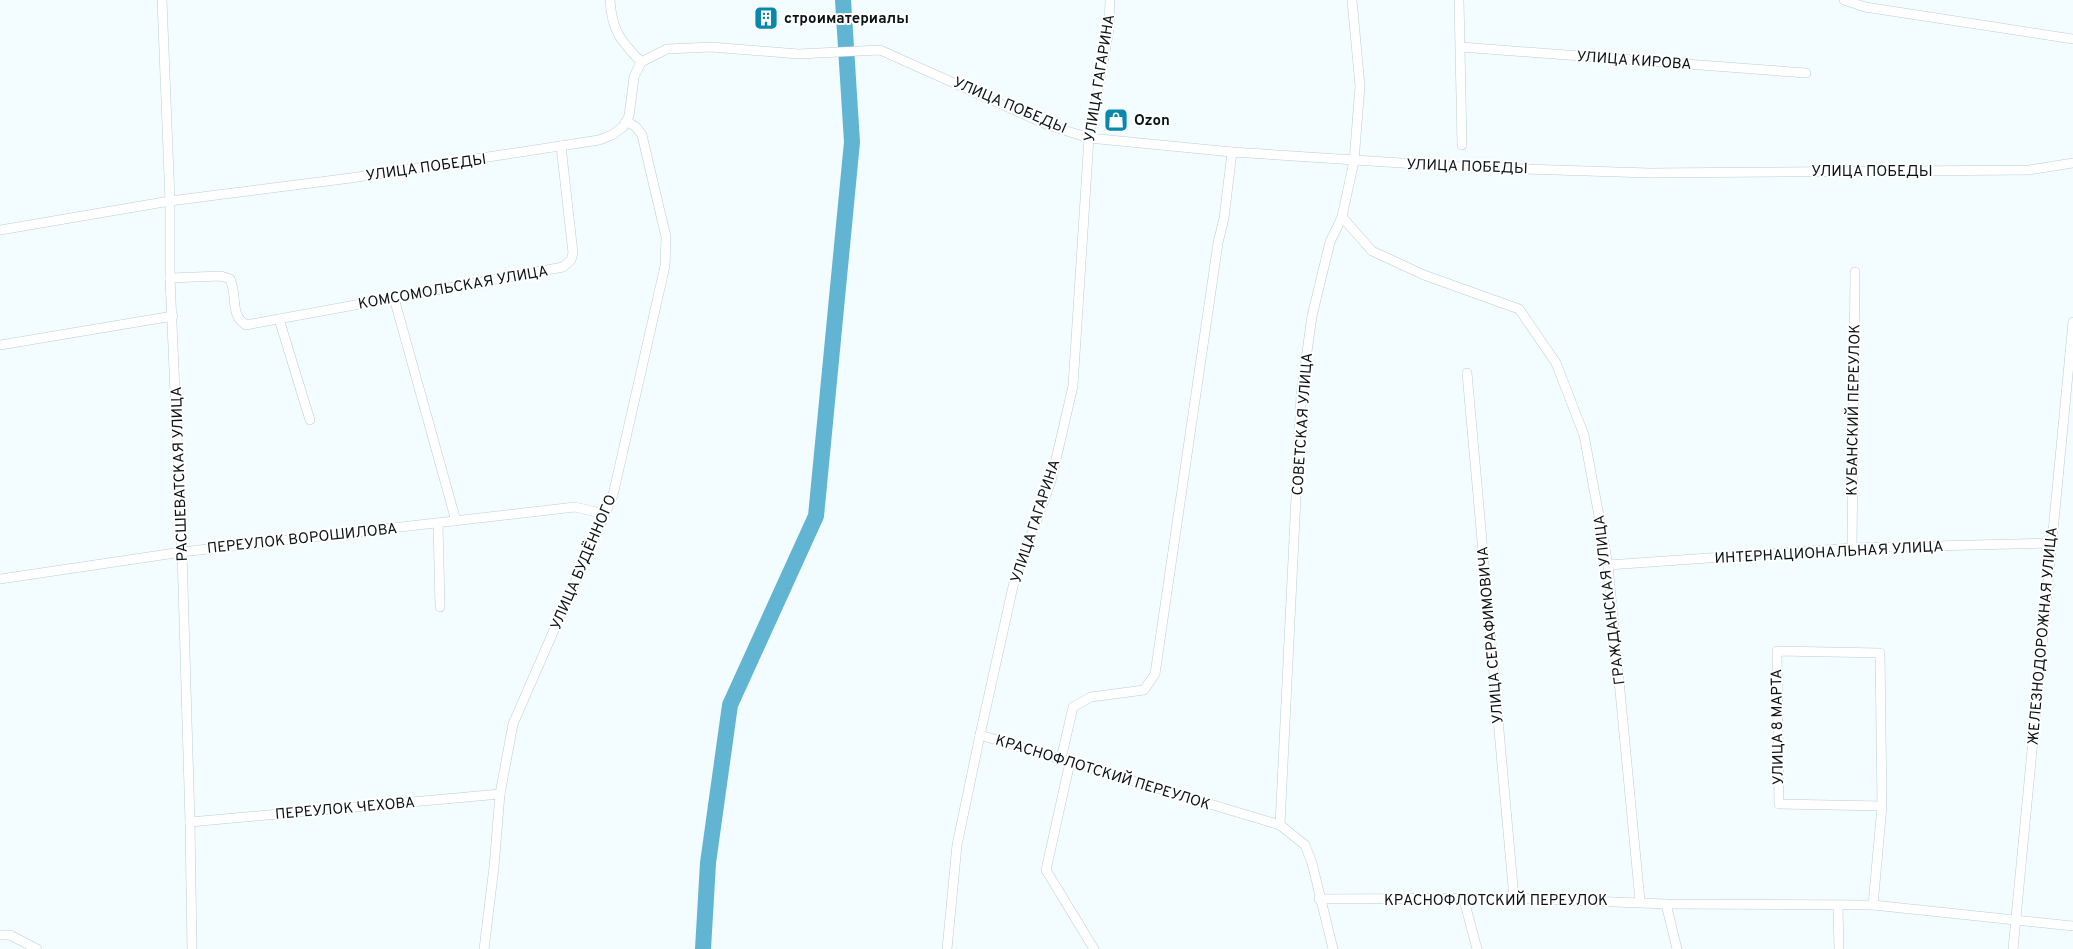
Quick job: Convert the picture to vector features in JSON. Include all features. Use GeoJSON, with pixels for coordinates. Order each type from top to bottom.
{"type":"FeatureCollection","features":[{"type":"Feature","properties":{"kind":"street","name":"РАСШЕВАТСКАЯ УЛИЦА"},"geometry":{"type":"LineString","coordinates":[[162,0],[170,201],[170,278],[174,316],[182,552],[192,949]]}},
{"type":"Feature","properties":{"kind":"street"},"geometry":{"type":"LineString","coordinates":[[610,0],[612,22],[624,44],[641,62],[634,77],[629,116],[626,121]]}},
{"type":"Feature","properties":{"kind":"street","name":"УЛИЦА ГАГАРИНА"},"geometry":{"type":"LineString","coordinates":[[947,949],[957,845],[1014,582],[1051,481],[1073,386],[1089,138],[1109,30],[1110,0]]}},
{"type":"Feature","properties":{"kind":"street","name":"СОВЕТСКАЯ УЛИЦА"},"geometry":{"type":"LineString","coordinates":[[1280,825],[1301,395],[1312,316],[1330,242],[1342,217],[1354,161],[1360,86],[1352,0]]}},
{"type":"Feature","properties":{"kind":"street"},"geometry":{"type":"LineString","coordinates":[[1459,0],[1462,146]]}},
{"type":"Feature","properties":{"kind":"street"},"geometry":{"type":"LineString","coordinates":[[1844,0],[2073,39]]}},
{"type":"Feature","properties":{"kind":"street","name":"УЛИЦА ПОБЕДЫ"},"geometry":{"type":"LineString","coordinates":[[641,62],[667,49],[684,48],[711,47],[798,54],[880,50],[1048,125],[1089,138],[1232,152],[1354,161],[1464,167],[1649,172],[2029,170],[2073,163]]}},
{"type":"Feature","properties":{"kind":"street","name":"УЛИЦА КИРОВА"},"geometry":{"type":"LineString","coordinates":[[1461,47],[1806,73]]}},
{"type":"Feature","properties":{"kind":"street","name":"УЛИЦА ПОБЕДЫ"},"geometry":{"type":"LineString","coordinates":[[0,230],[170,201],[351,178],[599,140],[612,135],[626,121]]}},
{"type":"Feature","properties":{"kind":"street","name":"УЛИЦА БУДЁННОГО"},"geometry":{"type":"LineString","coordinates":[[484,949],[494,867],[500,794],[513,724],[606,514],[613,494],[665,266],[666,237],[642,135],[636,127],[626,121]]}},
{"type":"Feature","properties":{"kind":"street","name":"КОМСОМОЛЬСКАЯ УЛИЦА"},"geometry":{"type":"LineString","coordinates":[[170,278],[221,276],[230,279],[234,288],[234,311],[238,320],[246,325],[563,267],[571,260],[573,253],[562,146]]}},
{"type":"Feature","properties":{"kind":"street"},"geometry":{"type":"LineString","coordinates":[[1094,949],[1046,870],[1073,707],[1091,696],[1144,690],[1155,674],[1218,244],[1224,218],[1232,152]]}},
{"type":"Feature","properties":{"kind":"street","name":"ГРАЖДАНСКАЯ УЛИЦА"},"geometry":{"type":"LineString","coordinates":[[1342,217],[1372,251],[1424,275],[1519,309],[1556,363],[1584,435],[1608,564],[1640,902]]}},
{"type":"Feature","properties":{"kind":"street","name":"КУБАНСКИЙ ПЕРЕУЛОК"},"geometry":{"type":"LineString","coordinates":[[1852,548],[1855,272]]}},
{"type":"Feature","properties":{"kind":"street"},"geometry":{"type":"LineString","coordinates":[[394,298],[456,521]]}},
{"type":"Feature","properties":{"kind":"street"},"geometry":{"type":"LineString","coordinates":[[0,345],[174,316]]}},
{"type":"Feature","properties":{"kind":"street"},"geometry":{"type":"LineString","coordinates":[[279,319],[310,420]]}},
{"type":"Feature","properties":{"kind":"street","name":"ЖЕЛЕЗНОДОРОЖНАЯ УЛИЦА"},"geometry":{"type":"LineString","coordinates":[[2013,949],[2073,322]]}},
{"type":"Feature","properties":{"kind":"street","name":"УЛИЦА СЕРАФИМОВИЧА"},"geometry":{"type":"LineString","coordinates":[[1467,373],[1514,898]]}},
{"type":"Feature","properties":{"kind":"street","name":"ПЕРЕУЛОК ВОРОШИЛОВА"},"geometry":{"type":"LineString","coordinates":[[0,579],[182,552],[575,507],[606,514]]}},
{"type":"Feature","properties":{"kind":"street"},"geometry":{"type":"LineString","coordinates":[[438,523],[440,607]]}},
{"type":"Feature","properties":{"kind":"street","name":"ИНТЕРНАЦИОНАЛЬНАЯ УЛИЦА"},"geometry":{"type":"LineString","coordinates":[[1608,564],[1852,548],[2051,543]]}},
{"type":"Feature","properties":{"kind":"street","name":"УЛИЦА 8 МАРТА"},"geometry":{"type":"LineString","coordinates":[[1873,906],[1882,806],[1880,653],[1777,651],[1778,804],[1882,806]]}},
{"type":"Feature","properties":{"kind":"street","name":"КРАСНОФЛОТСКИЙ ПЕРЕУЛОК"},"geometry":{"type":"LineString","coordinates":[[980,734],[1280,825],[1305,845],[1312,862],[1320,899],[1464,900],[1514,898],[1666,904],[1873,906],[2073,926]]}},
{"type":"Feature","properties":{"kind":"street","name":"ПЕРЕУЛОК ЧЕХОВА"},"geometry":{"type":"LineString","coordinates":[[190,822],[500,794]]}},
{"type":"Feature","properties":{"kind":"street"},"geometry":{"type":"LineString","coordinates":[[1320,899],[1333,949]]}},
{"type":"Feature","properties":{"kind":"street"},"geometry":{"type":"LineString","coordinates":[[1464,900],[1476,949]]}},
{"type":"Feature","properties":{"kind":"street"},"geometry":{"type":"LineString","coordinates":[[1666,904],[1677,949]]}},
{"type":"Feature","properties":{"kind":"street"},"geometry":{"type":"LineString","coordinates":[[1838,907],[1839,949]]}},
{"type":"Feature","properties":{"kind":"street"},"geometry":{"type":"LineString","coordinates":[[0,935],[10,935],[36,949]]}},
{"type":"Feature","properties":{"kind":"waterway"},"geometry":{"type":"LineString","coordinates":[[703,949],[708,863],[730,705],[816,516],[852,142],[843,0]]}},
{"type":"Feature","properties":{"kind":"place","name":"строиматериалы"},"geometry":{"type":"Point","coordinates":[766,18]}},
{"type":"Feature","properties":{"kind":"place","name":"Ozon"},"geometry":{"type":"Point","coordinates":[1116,120]}}]}
